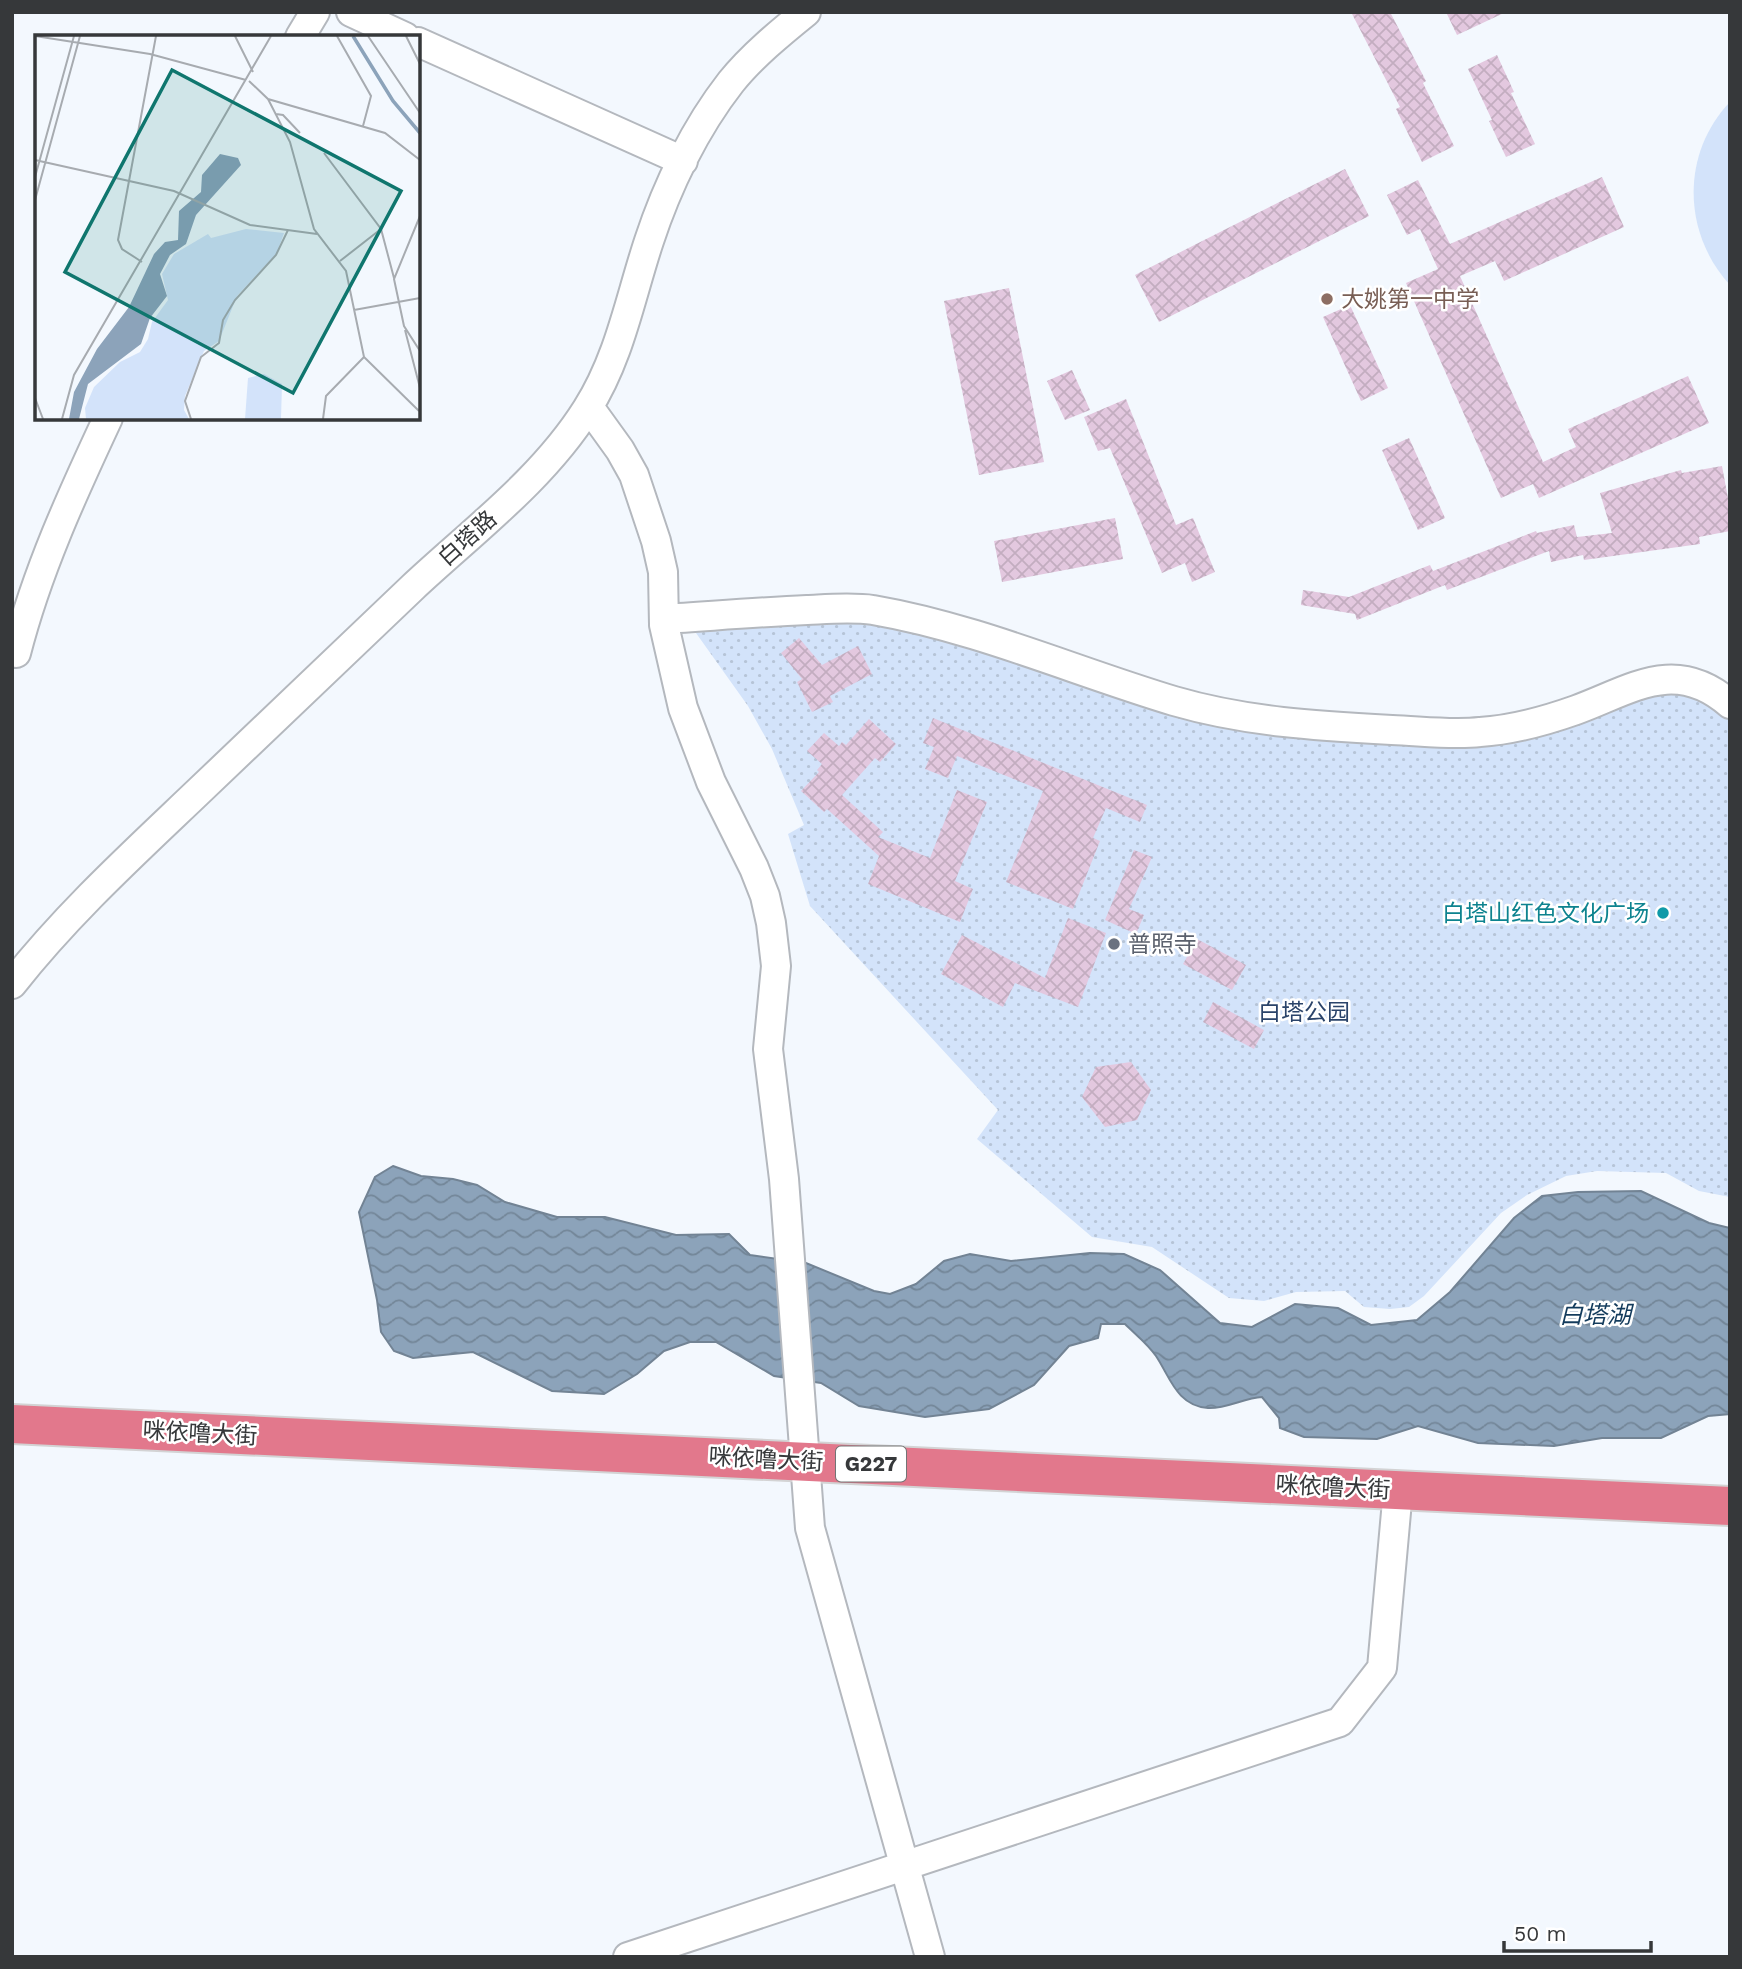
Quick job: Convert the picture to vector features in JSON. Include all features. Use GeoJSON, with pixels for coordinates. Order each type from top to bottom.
{"type":"FeatureCollection","features":[{"type":"Feature","properties":{"kind":"highway","name":"咪依噜大街"},"geometry":{"type":"LineString","coordinates":[[12,1424],[1730,1506]]}},
{"type":"Feature","properties":{"kind":"street"},"geometry":{"type":"LineString","coordinates":[[301,35],[315,12]]}},
{"type":"Feature","properties":{"kind":"street"},"geometry":{"type":"LineString","coordinates":[[351,12],[401,35]]}},
{"type":"Feature","properties":{"kind":"street","name":"白塔路"},"geometry":{"type":"LineString","coordinates":[[12,984],[82,903],[520,489],[561,446],[589,407],[618,345],[649,240],[683,161],[701,127],[733,80],[756,55],[806,12]]}},
{"type":"Feature","properties":{"kind":"street"},"geometry":{"type":"LineString","coordinates":[[420,44],[683,161]]}},
{"type":"Feature","properties":{"kind":"street"},"geometry":{"type":"LineString","coordinates":[[589,407],[620,450],[634,475],[656,541],[664,619],[683,708],[711,782],[754,868],[765,896],[771,923],[776,966],[768,1049],[784,1180],[810,1528],[930,1957]]}},
{"type":"Feature","properties":{"kind":"street"},"geometry":{"type":"LineString","coordinates":[[16,653],[48,553],[107,420]]}},
{"type":"Feature","properties":{"kind":"street"},"geometry":{"type":"LineString","coordinates":[[664,619],[780,611],[871,610],[1000,643],[1176,701],[1240,717],[1293,724],[1458,733],[1500,731],[1557,717],[1638,684],[1671,680],[1697,684],[1715,692],[1730,704]]}},
{"type":"Feature","properties":{"kind":"street"},"geometry":{"type":"LineString","coordinates":[[628,1957],[1340,1722],[1382,1668],[1398,1490]]}},
{"type":"Feature","properties":{"kind":"green space"},"geometry":{"type":"Polygon","coordinates":[[[1730,102],[1730,285],[1714,264],[1703,242],[1696,218],[1694,193],[1696,169],[1703,145],[1714,122],[1730,102]]]}},
{"type":"Feature","properties":{"kind":"green space","name":"白塔公园"},"geometry":{"type":"Polygon","coordinates":[[[855,614],[1190,713],[1419,736],[1684,685],[1730,713],[1730,1197],[1699,1191],[1666,1173],[1597,1171],[1566,1176],[1527,1195],[1501,1213],[1424,1296],[1409,1307],[1390,1309],[1364,1307],[1345,1291],[1296,1292],[1264,1301],[1229,1298],[1152,1247],[1092,1237],[977,1139],[998,1110],[810,906],[788,834],[804,825],[772,749],[748,706],[696,633],[708,619],[855,614]]]}},
{"type":"Feature","properties":{"kind":"water","name":"白塔湖"},"geometry":{"type":"Polygon","coordinates":[[[393,1166],[421,1176],[453,1179],[477,1185],[505,1202],[557,1217],[605,1217],[676,1235],[729,1234],[750,1255],[806,1263],[874,1291],[890,1294],[916,1284],[944,1261],[970,1254],[1011,1261],[1090,1253],[1124,1254],[1160,1270],[1220,1323],[1252,1327],[1295,1304],[1338,1308],[1371,1325],[1417,1320],[1450,1292],[1514,1218],[1542,1196],[1578,1192],[1641,1191],[1709,1223],[1730,1228],[1730,1414],[1708,1416],[1661,1438],[1602,1438],[1554,1446],[1478,1443],[1418,1426],[1377,1439],[1304,1437],[1280,1428],[1279,1418],[1262,1397],[1215,1408],[1189,1402],[1176,1389],[1153,1352],[1125,1324],[1101,1324],[1098,1338],[1069,1346],[1034,1385],[989,1409],[925,1417],[859,1406],[821,1383],[774,1376],[716,1342],[690,1342],[664,1351],[637,1374],[604,1394],[552,1391],[473,1352],[413,1358],[394,1351],[381,1332],[359,1212],[375,1177],[393,1166]]]}},
{"type":"Feature","properties":{"kind":"building"},"geometry":{"type":"Polygon","coordinates":[[[1351,12],[1390,12],[1426,81],[1423,83],[1454,146],[1422,162],[1396,109],[1400,107],[1351,12]]]}},
{"type":"Feature","properties":{"kind":"building"},"geometry":{"type":"Polygon","coordinates":[[[1446,12],[1506,12],[1457,35],[1446,12]]]}},
{"type":"Feature","properties":{"kind":"building"},"geometry":{"type":"Polygon","coordinates":[[[1497,55],[1535,144],[1506,157],[1468,69],[1497,55]]]}},
{"type":"Feature","properties":{"kind":"building"},"geometry":{"type":"Polygon","coordinates":[[[1345,169],[1369,216],[1159,322],[1135,275],[1345,169]]]}},
{"type":"Feature","properties":{"kind":"building"},"geometry":{"type":"Polygon","coordinates":[[[1602,177],[1624,227],[1504,281],[1495,261],[1460,276],[1543,462],[1576,447],[1568,429],[1688,376],[1709,423],[1539,498],[1533,484],[1501,498],[1406,283],[1438,269],[1420,229],[1407,235],[1387,195],[1418,180],[1450,244],[1602,177]]]}},
{"type":"Feature","properties":{"kind":"building"},"geometry":{"type":"Polygon","coordinates":[[[1009,288],[1044,462],[979,475],[944,301],[1009,288]]]}},
{"type":"Feature","properties":{"kind":"building"},"geometry":{"type":"Polygon","coordinates":[[[1350,305],[1388,388],[1361,401],[1323,317],[1350,305]]]}},
{"type":"Feature","properties":{"kind":"building"},"geometry":{"type":"Polygon","coordinates":[[[1072,370],[1090,410],[1065,420],[1047,381],[1072,370]]]}},
{"type":"Feature","properties":{"kind":"building"},"geometry":{"type":"Polygon","coordinates":[[[1126,399],[1176,525],[1193,518],[1215,572],[1192,582],[1185,563],[1162,573],[1110,448],[1098,451],[1084,417],[1126,399]]]}},
{"type":"Feature","properties":{"kind":"building"},"geometry":{"type":"Polygon","coordinates":[[[1409,438],[1445,518],[1418,530],[1382,450],[1409,438]]]}},
{"type":"Feature","properties":{"kind":"building"},"geometry":{"type":"Polygon","coordinates":[[[1722,466],[1730,509],[1730,531],[1699,537],[1700,544],[1584,560],[1583,555],[1551,562],[1549,551],[1447,590],[1445,585],[1357,620],[1355,614],[1301,605],[1303,590],[1349,597],[1430,565],[1433,571],[1536,531],[1537,533],[1574,525],[1577,537],[1612,533],[1600,493],[1681,470],[1682,473],[1722,466]]]}},
{"type":"Feature","properties":{"kind":"building"},"geometry":{"type":"Polygon","coordinates":[[[1115,518],[1123,559],[1002,582],[994,541],[1115,518]]]}},
{"type":"Feature","properties":{"kind":"building"},"geometry":{"type":"Polygon","coordinates":[[[799,638],[822,665],[858,646],[872,674],[830,696],[833,702],[812,712],[797,682],[802,679],[781,653],[799,638]]]}},
{"type":"Feature","properties":{"kind":"building"},"geometry":{"type":"Polygon","coordinates":[[[933,718],[1147,805],[1140,822],[1106,808],[1093,838],[1100,841],[1073,909],[1006,882],[1043,791],[957,756],[948,778],[925,769],[934,747],[923,743],[933,718]]]}},
{"type":"Feature","properties":{"kind":"building"},"geometry":{"type":"Polygon","coordinates":[[[869,719],[896,744],[880,762],[875,758],[842,795],[883,832],[878,837],[930,858],[957,790],[987,802],[955,881],[973,889],[960,922],[868,884],[879,856],[827,809],[824,812],[801,791],[819,772],[817,770],[822,764],[807,751],[824,733],[839,746],[842,742],[846,745],[869,719]]]}},
{"type":"Feature","properties":{"kind":"building"},"geometry":{"type":"Polygon","coordinates":[[[1134,850],[1152,857],[1129,909],[1144,915],[1136,934],[1105,920],[1134,850]]]}},
{"type":"Feature","properties":{"kind":"building"},"geometry":{"type":"Polygon","coordinates":[[[1068,918],[1106,933],[1078,1007],[1015,983],[1003,1007],[941,974],[962,935],[1045,978],[1068,918]]]}},
{"type":"Feature","properties":{"kind":"building"},"geometry":{"type":"Polygon","coordinates":[[[1197,939],[1246,965],[1232,990],[1183,964],[1197,939]]]}},
{"type":"Feature","properties":{"kind":"building"},"geometry":{"type":"Polygon","coordinates":[[[1213,1002],[1264,1030],[1254,1049],[1203,1022],[1213,1002]]]}},
{"type":"Feature","properties":{"kind":"building"},"geometry":{"type":"Polygon","coordinates":[[[1131,1062],[1151,1090],[1137,1120],[1105,1127],[1082,1097],[1096,1067],[1131,1062]]]}},
{"type":"Feature","properties":{"kind":"place","name":"大姚第一中学"},"geometry":{"type":"Point","coordinates":[1327,299]}},
{"type":"Feature","properties":{"kind":"place","name":"白塔山红色文化广场"},"geometry":{"type":"Point","coordinates":[1663,913]}},
{"type":"Feature","properties":{"kind":"place","name":"普照寺"},"geometry":{"type":"Point","coordinates":[1114,944]}}]}
